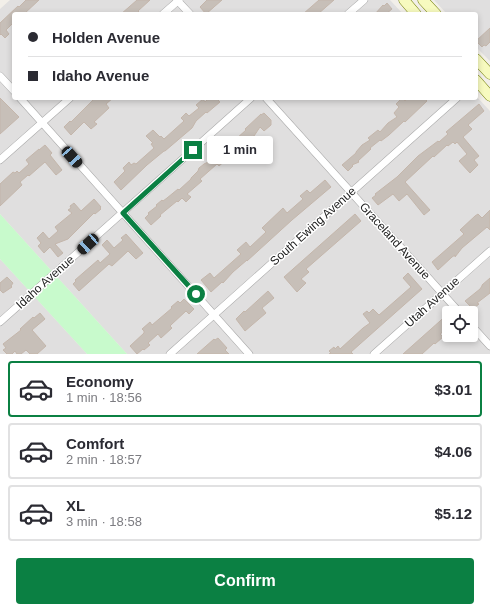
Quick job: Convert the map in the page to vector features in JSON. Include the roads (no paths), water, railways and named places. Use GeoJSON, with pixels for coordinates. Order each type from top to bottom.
{"type":"FeatureCollection","features":[{"type":"Feature","properties":{"kind":"main road"},"geometry":{"type":"LineString","coordinates":[[404,0],[414,12]]}},
{"type":"Feature","properties":{"kind":"main road"},"geometry":{"type":"LineString","coordinates":[[423,0],[434,12]]}},
{"type":"Feature","properties":{"kind":"main road"},"geometry":{"type":"LineString","coordinates":[[478,61],[489,71]]}},
{"type":"Feature","properties":{"kind":"main road"},"geometry":{"type":"LineString","coordinates":[[478,83],[490,96]]}},
{"type":"Feature","properties":{"kind":"street"},"geometry":{"type":"LineString","coordinates":[[165,12],[178,0],[188,12]]}},
{"type":"Feature","properties":{"kind":"street"},"geometry":{"type":"LineString","coordinates":[[350,12],[364,0]]}},
{"type":"Feature","properties":{"kind":"street"},"geometry":{"type":"LineString","coordinates":[[478,79],[489,71]]}},
{"type":"Feature","properties":{"kind":"street"},"geometry":{"type":"LineString","coordinates":[[0,76],[12,89]]}},
{"type":"Feature","properties":{"kind":"street"},"geometry":{"type":"LineString","coordinates":[[22,100],[249,354]]}},
{"type":"Feature","properties":{"kind":"street"},"geometry":{"type":"LineString","coordinates":[[0,160],[68,100]]}},
{"type":"Feature","properties":{"kind":"street","name":"Idaho Avenue"},"geometry":{"type":"LineString","coordinates":[[0,322],[250,100]]}},
{"type":"Feature","properties":{"kind":"street","name":"Graceland Avenue"},"geometry":{"type":"LineString","coordinates":[[268,100],[350,193],[454,306]]}},
{"type":"Feature","properties":{"kind":"street","name":"South Ewing Avenue"},"geometry":{"type":"LineString","coordinates":[[170,354],[455,100]]}},
{"type":"Feature","properties":{"kind":"street","name":"Utah Avenue"},"geometry":{"type":"LineString","coordinates":[[374,354],[490,251]]}},
{"type":"Feature","properties":{"kind":"street"},"geometry":{"type":"LineString","coordinates":[[478,333],[490,346]]}}]}
